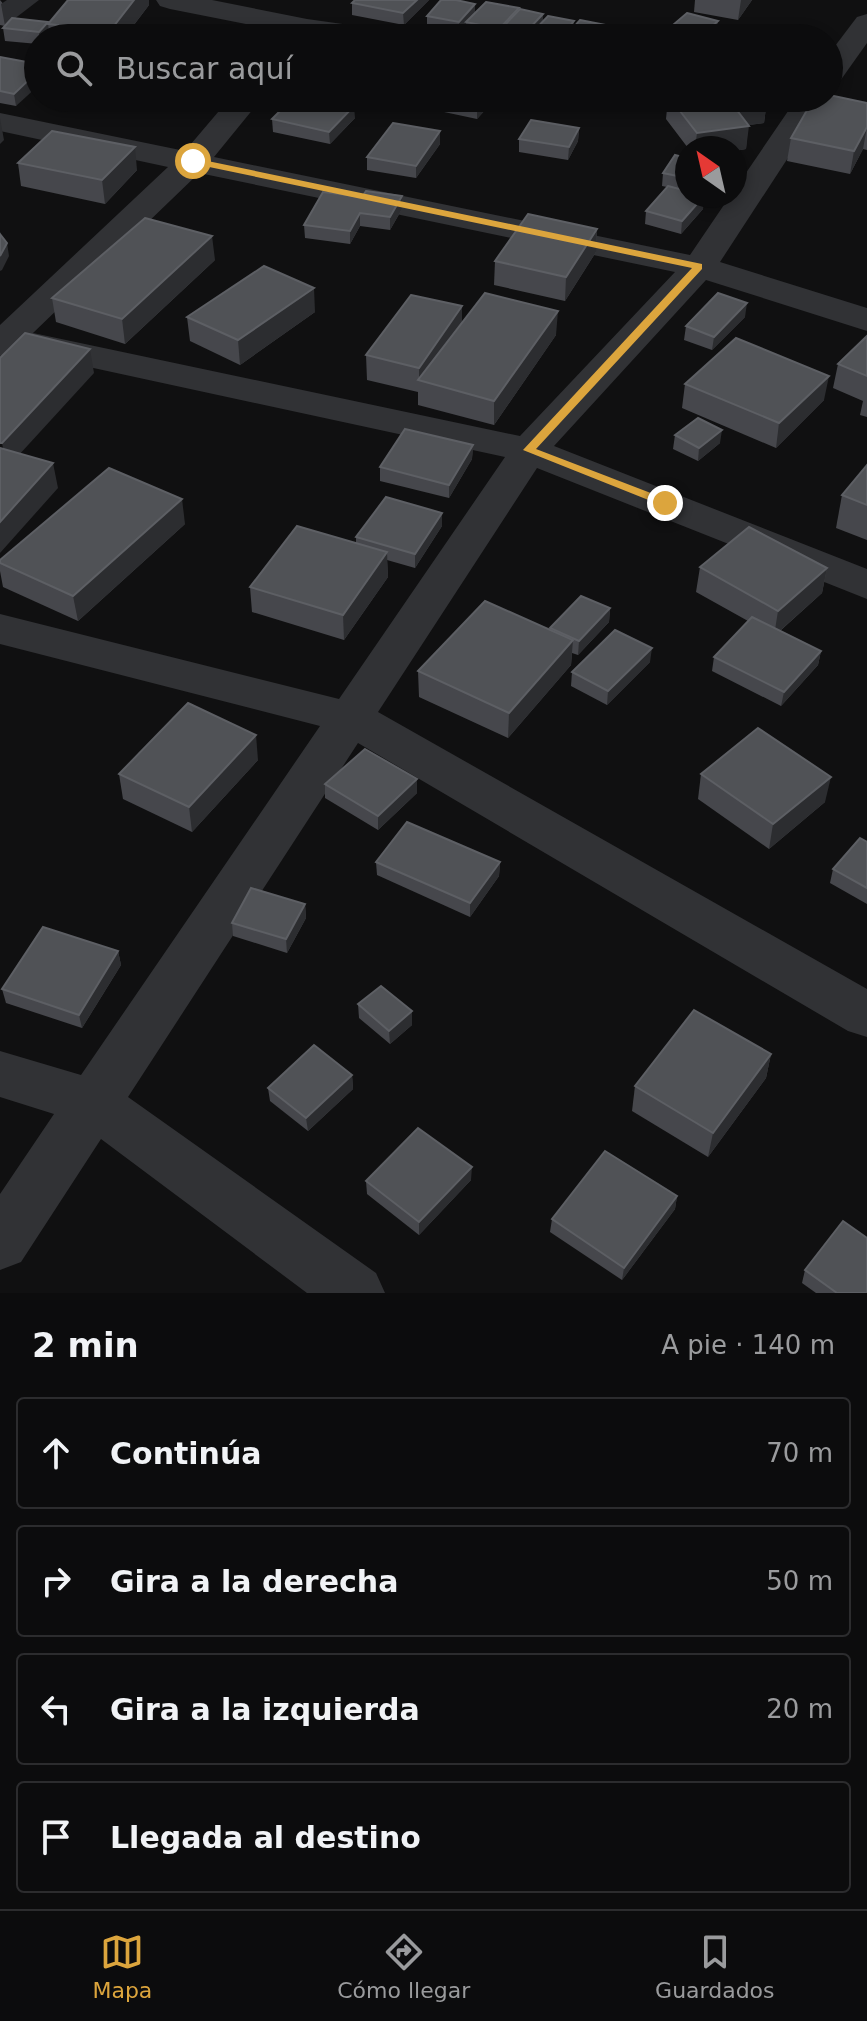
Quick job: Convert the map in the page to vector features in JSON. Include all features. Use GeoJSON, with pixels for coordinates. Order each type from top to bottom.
{"type":"FeatureCollection","features":[{"type":"Feature","properties":{"kind":"street"},"geometry":{"type":"LineString","coordinates":[[170,0],[267,24]]}},
{"type":"Feature","properties":{"kind":"street"},"geometry":{"type":"LineString","coordinates":[[312,24],[335,0]]}},
{"type":"Feature","properties":{"kind":"street"},"geometry":{"type":"LineString","coordinates":[[843,60],[867,23]]}},
{"type":"Feature","properties":{"kind":"street"},"geometry":{"type":"LineString","coordinates":[[2,340],[193,161],[235,112]]}},
{"type":"Feature","properties":{"kind":"street"},"geometry":{"type":"LineString","coordinates":[[0,1243],[529,450],[699,267],[808,112]]}},
{"type":"Feature","properties":{"kind":"street"},"geometry":{"type":"LineString","coordinates":[[0,122],[699,267],[867,320]]}},
{"type":"Feature","properties":{"kind":"street"},"geometry":{"type":"LineString","coordinates":[[2,340],[529,450],[867,585]]}},
{"type":"Feature","properties":{"kind":"street"},"geometry":{"type":"LineString","coordinates":[[0,629],[351,718],[867,1015]]}},
{"type":"Feature","properties":{"kind":"street"},"geometry":{"type":"LineString","coordinates":[[0,1074],[94,1103],[355,1293]]}},
{"type":"Feature","properties":{"kind":"building"},"geometry":{"type":"Polygon","coordinates":[[[68,0],[134,0],[115,24],[48,24],[68,0]]]}},
{"type":"Feature","properties":{"kind":"building"},"geometry":{"type":"Polygon","coordinates":[[[355,0],[417,0],[403,13],[352,3],[355,0]]]}},
{"type":"Feature","properties":{"kind":"building"},"geometry":{"type":"Polygon","coordinates":[[[441,0],[475,4],[459,22],[427,16],[441,0]]]}},
{"type":"Feature","properties":{"kind":"building"},"geometry":{"type":"Polygon","coordinates":[[[486,2],[519,8],[504,24],[466,22],[486,2]]]}},
{"type":"Feature","properties":{"kind":"building"},"geometry":{"type":"Polygon","coordinates":[[[520,9],[543,14],[534,24],[506,24],[520,9]]]}},
{"type":"Feature","properties":{"kind":"building"},"geometry":{"type":"Polygon","coordinates":[[[687,13],[718,21],[715,24],[674,24],[687,13]]]}},
{"type":"Feature","properties":{"kind":"building"},"geometry":{"type":"Polygon","coordinates":[[[548,16],[574,21],[572,24],[540,24],[548,16]]]}},
{"type":"Feature","properties":{"kind":"building"},"geometry":{"type":"Polygon","coordinates":[[[12,18],[48,22],[24,24],[24,30],[3,28],[12,18]]]}},
{"type":"Feature","properties":{"kind":"building"},"geometry":{"type":"Polygon","coordinates":[[[580,20],[600,24],[576,24],[580,20]]]}},
{"type":"Feature","properties":{"kind":"building"},"geometry":{"type":"Polygon","coordinates":[[[0,57],[24,61],[24,84],[14,94],[0,91],[0,57]]]}},
{"type":"Feature","properties":{"kind":"building"},"geometry":{"type":"Polygon","coordinates":[[[843,98],[867,103],[867,127],[854,151],[791,138],[806,112],[843,112],[843,98]]]}},
{"type":"Feature","properties":{"kind":"building"},"geometry":{"type":"Polygon","coordinates":[[[279,112],[348,112],[329,132],[272,119],[279,112]]]}},
{"type":"Feature","properties":{"kind":"building"},"geometry":{"type":"Polygon","coordinates":[[[681,112],[738,112],[749,126],[697,133],[681,112]]]}},
{"type":"Feature","properties":{"kind":"building"},"geometry":{"type":"Polygon","coordinates":[[[531,120],[579,128],[569,147],[519,139],[531,120]]]}},
{"type":"Feature","properties":{"kind":"building"},"geometry":{"type":"Polygon","coordinates":[[[393,123],[440,131],[416,166],[367,157],[393,123]]]}},
{"type":"Feature","properties":{"kind":"building"},"geometry":{"type":"Polygon","coordinates":[[[52,131],[135,147],[102,180],[18,163],[52,131]]]}},
{"type":"Feature","properties":{"kind":"building"},"geometry":{"type":"Polygon","coordinates":[[[675,155],[675,176],[663,173],[675,155]]]}},
{"type":"Feature","properties":{"kind":"building"},"geometry":{"type":"Polygon","coordinates":[[[668,186],[675,188],[675,208],[693,208],[682,221],[646,211],[668,186]]]}},
{"type":"Feature","properties":{"kind":"building"},"geometry":{"type":"Polygon","coordinates":[[[366,191],[402,196],[390,217],[360,213],[350,231],[304,225],[323,192],[362,197],[366,191]]]}},
{"type":"Feature","properties":{"kind":"building"},"geometry":{"type":"Polygon","coordinates":[[[528,214],[597,229],[566,277],[495,261],[528,214]]]}},
{"type":"Feature","properties":{"kind":"building"},"geometry":{"type":"Polygon","coordinates":[[[145,218],[212,236],[122,319],[52,298],[145,218]]]}},
{"type":"Feature","properties":{"kind":"building"},"geometry":{"type":"Polygon","coordinates":[[[0,234],[7,243],[0,256],[0,234]]]}},
{"type":"Feature","properties":{"kind":"building"},"geometry":{"type":"Polygon","coordinates":[[[264,266],[314,288],[238,340],[187,317],[264,266]]]}},
{"type":"Feature","properties":{"kind":"building"},"geometry":{"type":"Polygon","coordinates":[[[485,293],[558,311],[494,401],[418,380],[485,293]]]}},
{"type":"Feature","properties":{"kind":"building"},"geometry":{"type":"Polygon","coordinates":[[[718,293],[747,303],[714,337],[686,326],[718,293]]]}},
{"type":"Feature","properties":{"kind":"building"},"geometry":{"type":"Polygon","coordinates":[[[411,295],[462,306],[419,368],[366,355],[411,295]]]}},
{"type":"Feature","properties":{"kind":"building"},"geometry":{"type":"Polygon","coordinates":[[[25,333],[90,349],[0,443],[0,358],[25,333]]]}},
{"type":"Feature","properties":{"kind":"building"},"geometry":{"type":"Polygon","coordinates":[[[867,336],[867,376],[838,364],[867,336]]]}},
{"type":"Feature","properties":{"kind":"building"},"geometry":{"type":"Polygon","coordinates":[[[736,338],[829,376],[779,423],[685,384],[736,338]]]}},
{"type":"Feature","properties":{"kind":"building"},"geometry":{"type":"Polygon","coordinates":[[[698,418],[722,430],[699,448],[675,435],[698,418]]]}},
{"type":"Feature","properties":{"kind":"building"},"geometry":{"type":"Polygon","coordinates":[[[405,429],[473,445],[449,485],[380,467],[405,429]]]}},
{"type":"Feature","properties":{"kind":"building"},"geometry":{"type":"Polygon","coordinates":[[[0,448],[53,463],[0,522],[0,448]]]}},
{"type":"Feature","properties":{"kind":"building"},"geometry":{"type":"Polygon","coordinates":[[[867,465],[867,505],[842,495],[867,465]]]}},
{"type":"Feature","properties":{"kind":"building"},"geometry":{"type":"Polygon","coordinates":[[[109,468],[182,499],[73,596],[0,563],[0,560],[109,468]]]}},
{"type":"Feature","properties":{"kind":"building"},"geometry":{"type":"Polygon","coordinates":[[[386,497],[442,513],[415,554],[356,537],[386,497]]]}},
{"type":"Feature","properties":{"kind":"building"},"geometry":{"type":"Polygon","coordinates":[[[297,526],[387,552],[343,615],[250,587],[297,526]]]}},
{"type":"Feature","properties":{"kind":"building"},"geometry":{"type":"Polygon","coordinates":[[[749,527],[827,568],[778,611],[700,567],[749,527]]]}},
{"type":"Feature","properties":{"kind":"building"},"geometry":{"type":"Polygon","coordinates":[[[581,596],[610,608],[579,641],[550,628],[581,596]]]}},
{"type":"Feature","properties":{"kind":"building"},"geometry":{"type":"Polygon","coordinates":[[[485,601],[573,640],[509,713],[418,671],[485,601]]]}},
{"type":"Feature","properties":{"kind":"building"},"geometry":{"type":"Polygon","coordinates":[[[752,617],[821,651],[784,692],[714,657],[752,617]]]}},
{"type":"Feature","properties":{"kind":"building"},"geometry":{"type":"Polygon","coordinates":[[[615,630],[652,648],[608,691],[572,672],[615,630]]]}},
{"type":"Feature","properties":{"kind":"building"},"geometry":{"type":"Polygon","coordinates":[[[188,703],[256,735],[189,807],[119,774],[188,703]]]}},
{"type":"Feature","properties":{"kind":"building"},"geometry":{"type":"Polygon","coordinates":[[[758,728],[831,777],[773,824],[701,774],[758,728]]]}},
{"type":"Feature","properties":{"kind":"building"},"geometry":{"type":"Polygon","coordinates":[[[365,749],[417,779],[378,816],[325,784],[365,749]]]}},
{"type":"Feature","properties":{"kind":"building"},"geometry":{"type":"Polygon","coordinates":[[[407,822],[500,862],[470,903],[376,862],[407,822]]]}},
{"type":"Feature","properties":{"kind":"building"},"geometry":{"type":"Polygon","coordinates":[[[860,838],[867,842],[867,888],[833,869],[860,838]]]}},
{"type":"Feature","properties":{"kind":"building"},"geometry":{"type":"Polygon","coordinates":[[[251,888],[305,904],[286,939],[232,923],[251,888]]]}},
{"type":"Feature","properties":{"kind":"building"},"geometry":{"type":"Polygon","coordinates":[[[43,927],[118,951],[79,1015],[2,989],[43,927]]]}},
{"type":"Feature","properties":{"kind":"building"},"geometry":{"type":"Polygon","coordinates":[[[381,986],[412,1011],[389,1031],[358,1004],[381,986]]]}},
{"type":"Feature","properties":{"kind":"building"},"geometry":{"type":"Polygon","coordinates":[[[694,1010],[771,1054],[713,1133],[635,1086],[694,1010]]]}},
{"type":"Feature","properties":{"kind":"building"},"geometry":{"type":"Polygon","coordinates":[[[314,1045],[352,1075],[306,1118],[268,1088],[314,1045]]]}},
{"type":"Feature","properties":{"kind":"building"},"geometry":{"type":"Polygon","coordinates":[[[418,1128],[472,1167],[419,1222],[366,1181],[418,1128]]]}},
{"type":"Feature","properties":{"kind":"building"},"geometry":{"type":"Polygon","coordinates":[[[605,1151],[677,1196],[624,1268],[552,1219],[605,1151]]]}},
{"type":"Feature","properties":{"kind":"building"},"geometry":{"type":"Polygon","coordinates":[[[843,1221],[867,1238],[867,1293],[837,1293],[805,1270],[843,1221]]]}},
{"type":"Feature","properties":{"kind":"route"},"geometry":{"type":"LineString","coordinates":[[193,161],[699,267],[529,450],[665,503]]}}]}
